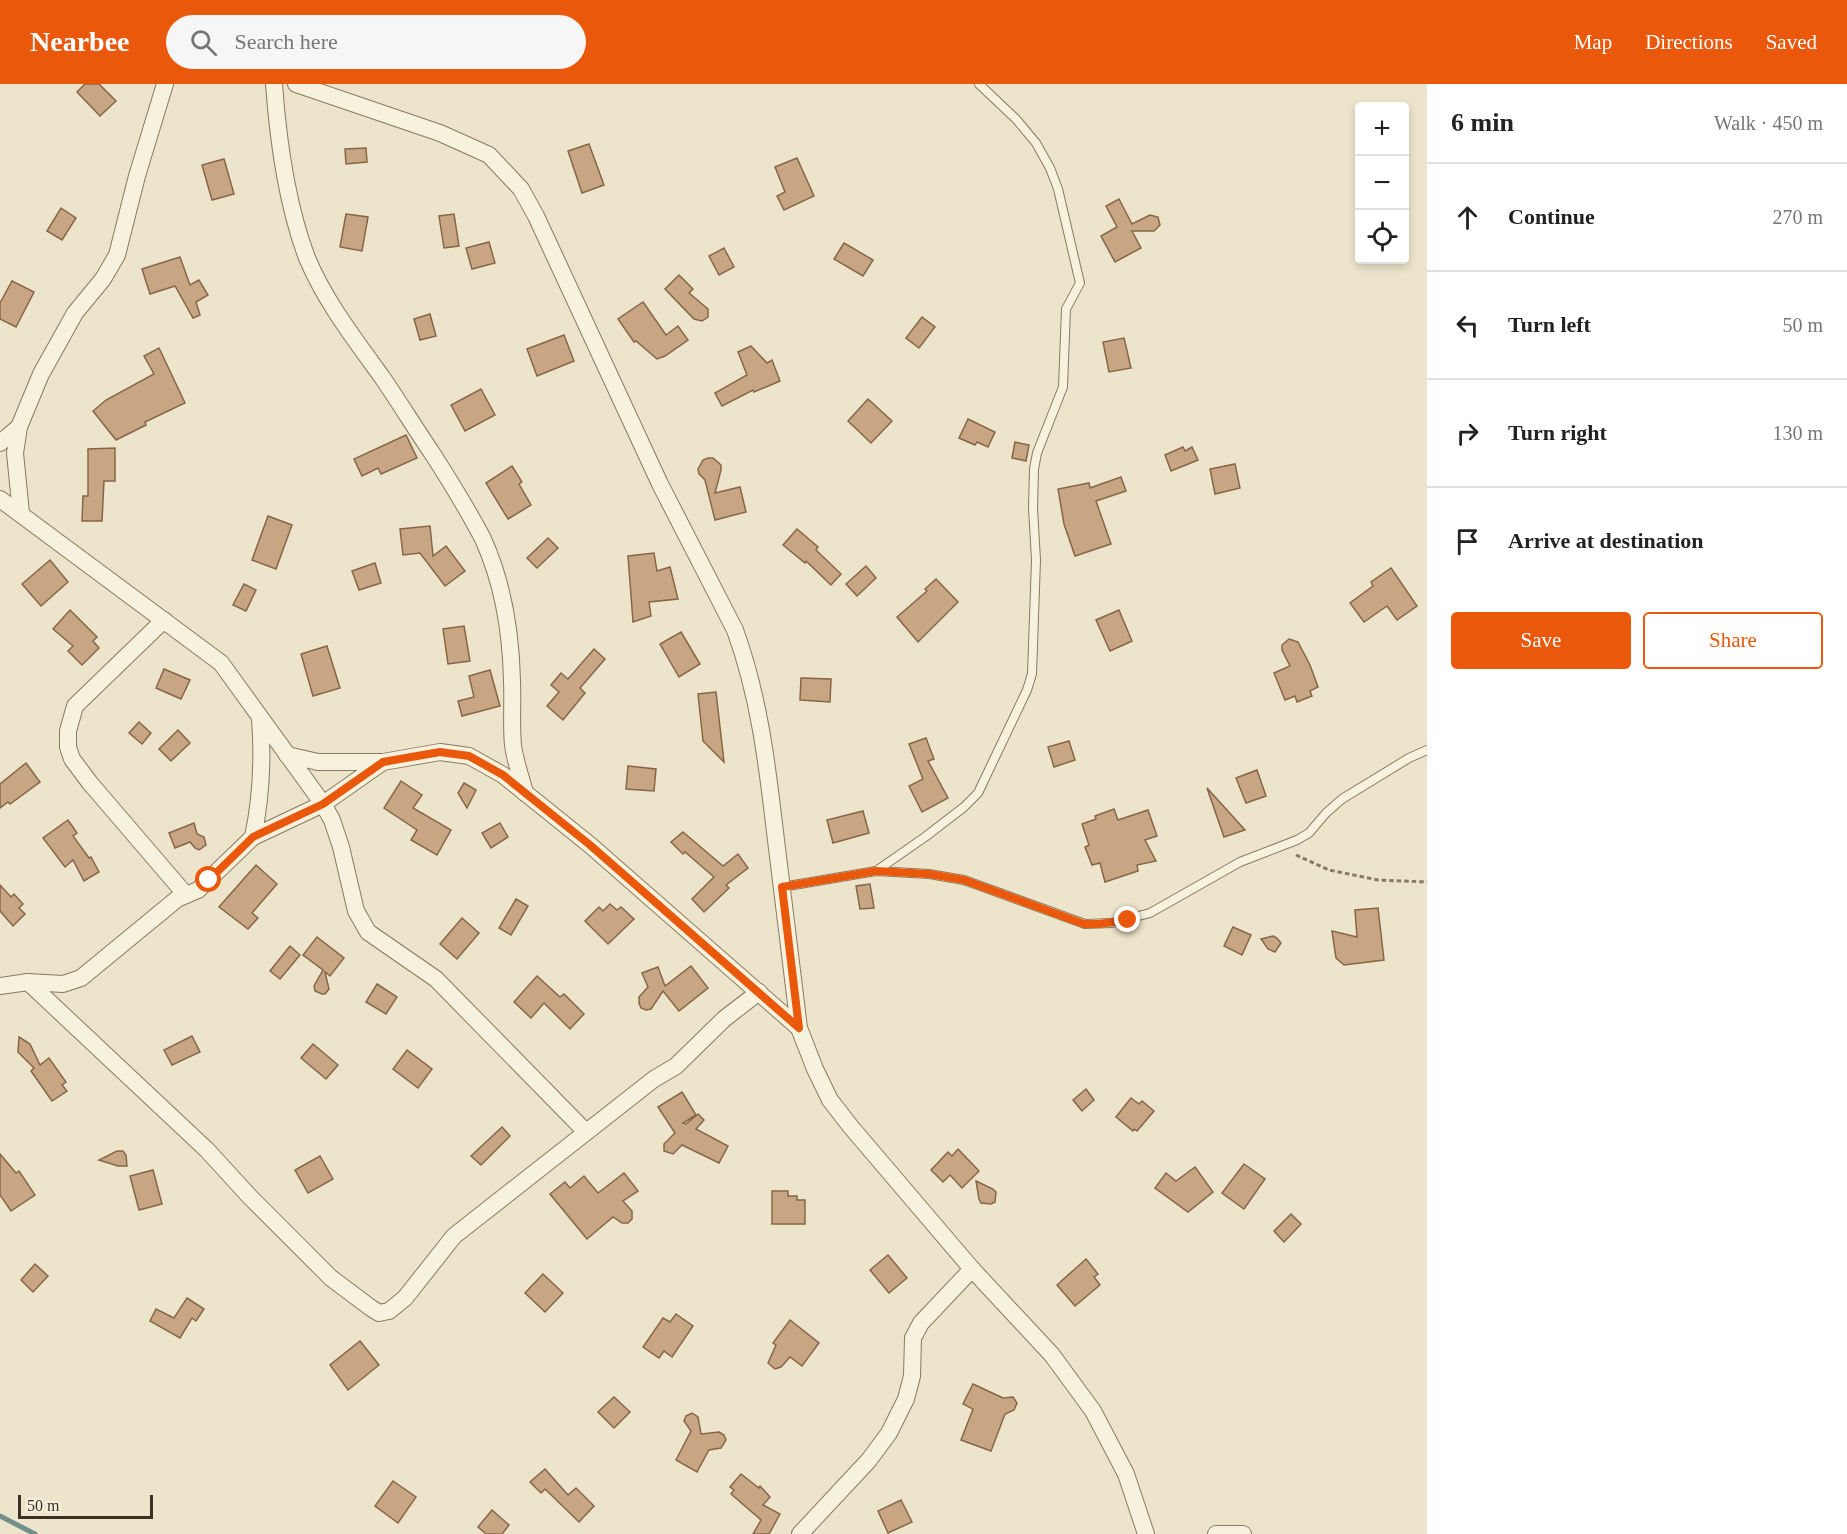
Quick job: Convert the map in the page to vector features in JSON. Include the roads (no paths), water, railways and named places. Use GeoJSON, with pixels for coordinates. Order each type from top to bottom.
{"type":"FeatureCollection","features":[{"type":"Feature","properties":{"kind":"street"},"geometry":{"type":"LineString","coordinates":[[21,513],[15,453],[19,428],[41,374],[75,313],[104,279],[117,255],[137,176],[165,84]]}},
{"type":"Feature","properties":{"kind":"street"},"geometry":{"type":"LineString","coordinates":[[274,84],[279,141],[295,219],[308,258],[323,289],[362,351],[403,408],[460,498],[483,540],[496,573],[504,605],[511,668],[513,742],[525,793]]}},
{"type":"Feature","properties":{"kind":"street"},"geometry":{"type":"LineString","coordinates":[[296,84],[440,133],[472,147],[489,155],[521,189],[536,216],[660,484],[735,630],[744,656],[759,712],[767,761],[799,1028],[815,1069],[830,1100],[851,1127],[972,1269],[1052,1355],[1093,1412],[1126,1474],[1146,1534]]}},
{"type":"Feature","properties":{"kind":"street"},"geometry":{"type":"LineString","coordinates":[[0,443],[19,428]]}},
{"type":"Feature","properties":{"kind":"street"},"geometry":{"type":"LineString","coordinates":[[0,499],[221,663],[323,804],[332,820],[342,847],[356,912],[368,932],[436,979],[586,1132]]}},
{"type":"Feature","properties":{"kind":"street"},"geometry":{"type":"LineString","coordinates":[[164,620],[75,706],[68,731],[68,747],[72,759],[90,783],[186,895]]}},
{"type":"Feature","properties":{"kind":"street"},"geometry":{"type":"LineString","coordinates":[[253,837],[258,810],[262,748],[260,718]]}},
{"type":"Feature","properties":{"kind":"street"},"geometry":{"type":"LineString","coordinates":[[287,755],[318,762],[383,762],[440,752],[469,756],[503,775],[590,845],[799,1028]]}},
{"type":"Feature","properties":{"kind":"street"},"geometry":{"type":"LineString","coordinates":[[0,986],[28,982],[63,984],[81,978],[177,898],[198,890],[253,837],[323,804],[383,762]]}},
{"type":"Feature","properties":{"kind":"street"},"geometry":{"type":"LineString","coordinates":[[28,982],[207,1150],[250,1197],[331,1278],[379,1313],[389,1311],[405,1298],[454,1236],[654,1079],[676,1066],[724,1019],[759,992]]}},
{"type":"Feature","properties":{"kind":"street"},"geometry":{"type":"LineString","coordinates":[[800,1534],[869,1460],[889,1433],[906,1399],[912,1376],[914,1338],[921,1323],[972,1269]]}},
{"type":"Feature","properties":{"kind":"street"},"geometry":{"type":"LineString","coordinates":[[1216,1534],[1243,1534]]}},
{"type":"Feature","properties":{"kind":"lane"},"geometry":{"type":"LineString","coordinates":[[876,871],[925,837],[964,807],[978,793],[1023,700],[1032,674],[1036,560],[1033,508],[1034,469],[1037,453],[1063,387],[1066,309],[1080,283],[1060,199],[1050,168],[1036,143],[1016,119],[979,84]]}},
{"type":"Feature","properties":{"kind":"lane"},"geometry":{"type":"LineString","coordinates":[[782,887],[876,871],[929,874],[964,880],[1084,924],[1128,920],[1150,913],[1240,862],[1309,833],[1342,799],[1409,758],[1427,750]]}},
{"type":"Feature","properties":{"kind":"waterway"},"geometry":{"type":"LineString","coordinates":[[0,1516],[35,1534]]}}]}
